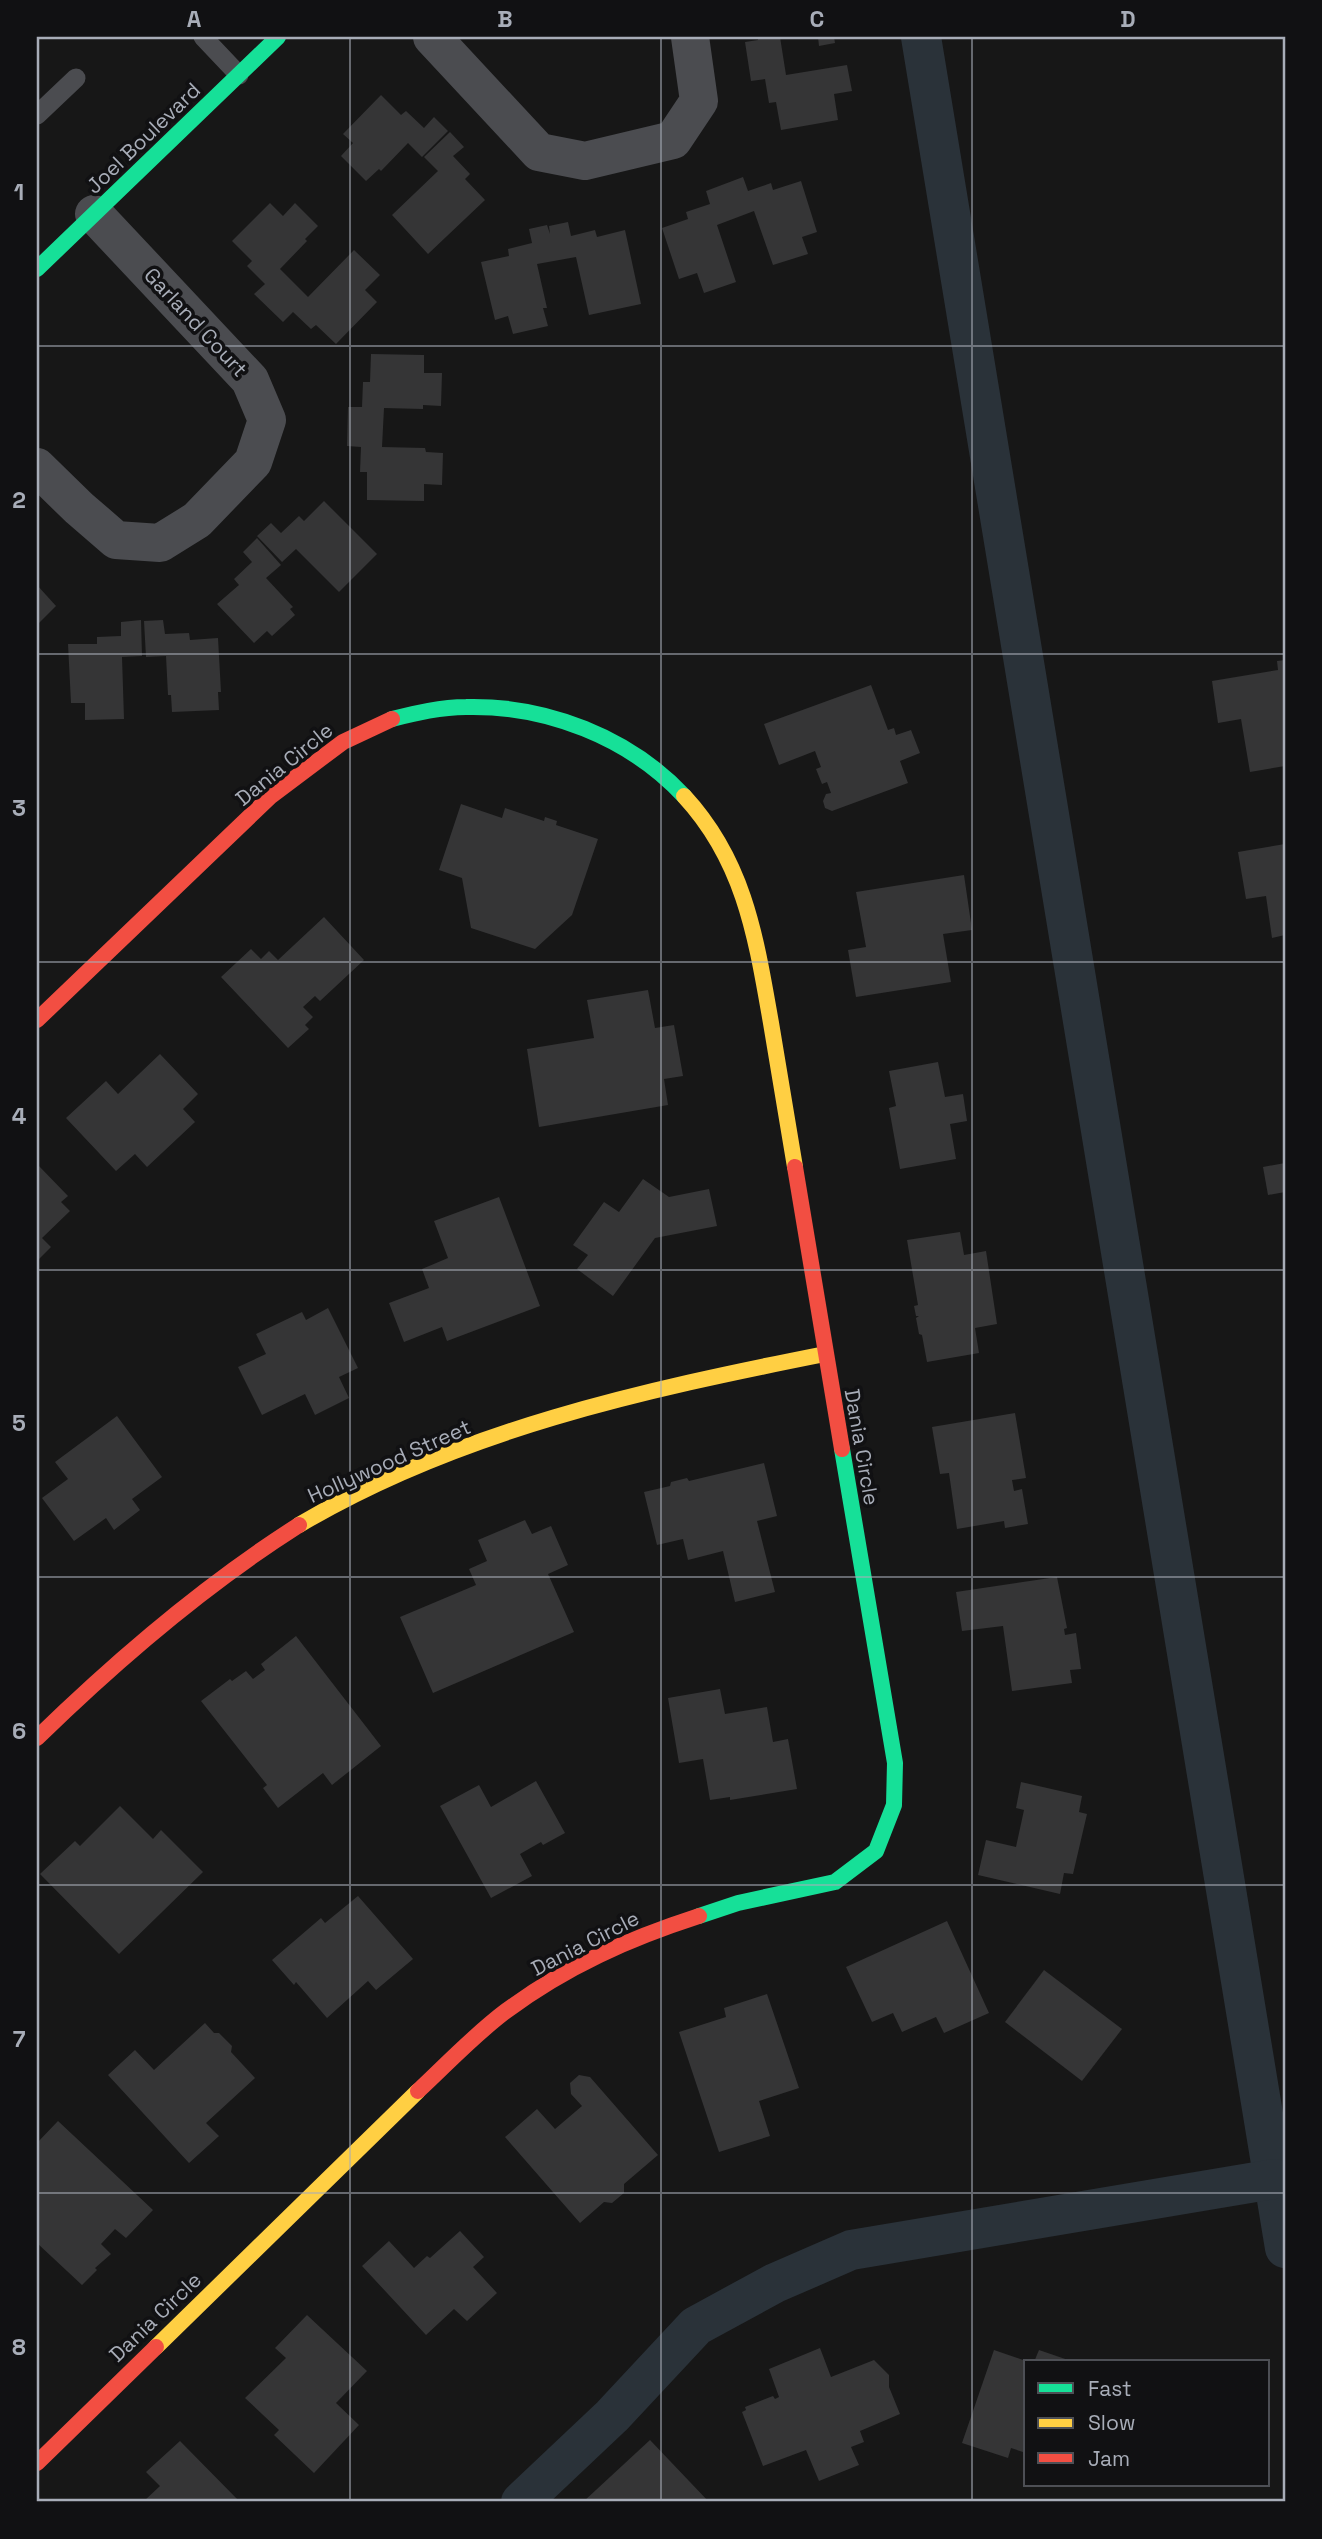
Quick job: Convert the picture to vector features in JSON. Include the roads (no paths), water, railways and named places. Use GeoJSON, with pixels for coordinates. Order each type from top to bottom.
{"type":"FeatureCollection","features":[{"type":"Feature","properties":{"kind":"street","name":"Joel Boulevard"},"geometry":{"type":"LineString","coordinates":[[37,269],[278,37]]}},
{"type":"Feature","properties":{"kind":"street"},"geometry":{"type":"LineString","coordinates":[[432,37],[539,152],[585,161],[673,140],[699,101],[690,37]]}},
{"type":"Feature","properties":{"kind":"street","name":"Garland Court"},"geometry":{"type":"LineString","coordinates":[[37,467],[116,540],[160,543],[197,520],[253,462],[267,420],[250,380],[94,214]]}},
{"type":"Feature","properties":{"kind":"street","name":"Dania Circle"},"geometry":{"type":"LineString","coordinates":[[37,1020],[271,796],[313,762],[353,736],[392,720],[433,710],[475,706],[538,713],[600,734],[637,756],[672,783],[701,816],[727,856],[748,904],[895,1763],[894,1805],[876,1851],[835,1882],[738,1903],[643,1934],[595,1956],[549,1982],[505,2012],[465,2046],[37,2463]]}},
{"type":"Feature","properties":{"kind":"street","name":"Hollywood Street"},"geometry":{"type":"LineString","coordinates":[[37,1738],[110,1668],[186,1605],[247,1561],[308,1520],[411,1469],[518,1428],[625,1396],[825,1354]]}},
{"type":"Feature","properties":{"kind":"lane"},"geometry":{"type":"LineString","coordinates":[[203,37],[239,75]]}},
{"type":"Feature","properties":{"kind":"lane"},"geometry":{"type":"LineString","coordinates":[[37,115],[76,78]]}},
{"type":"Feature","properties":{"kind":"waterway"},"geometry":{"type":"LineString","coordinates":[[921,37],[1285,2248]]}},
{"type":"Feature","properties":{"kind":"waterway"},"geometry":{"type":"LineString","coordinates":[[521,2502],[612,2416],[696,2326],[775,2283],[851,2250],[1274,2179]]}}]}
